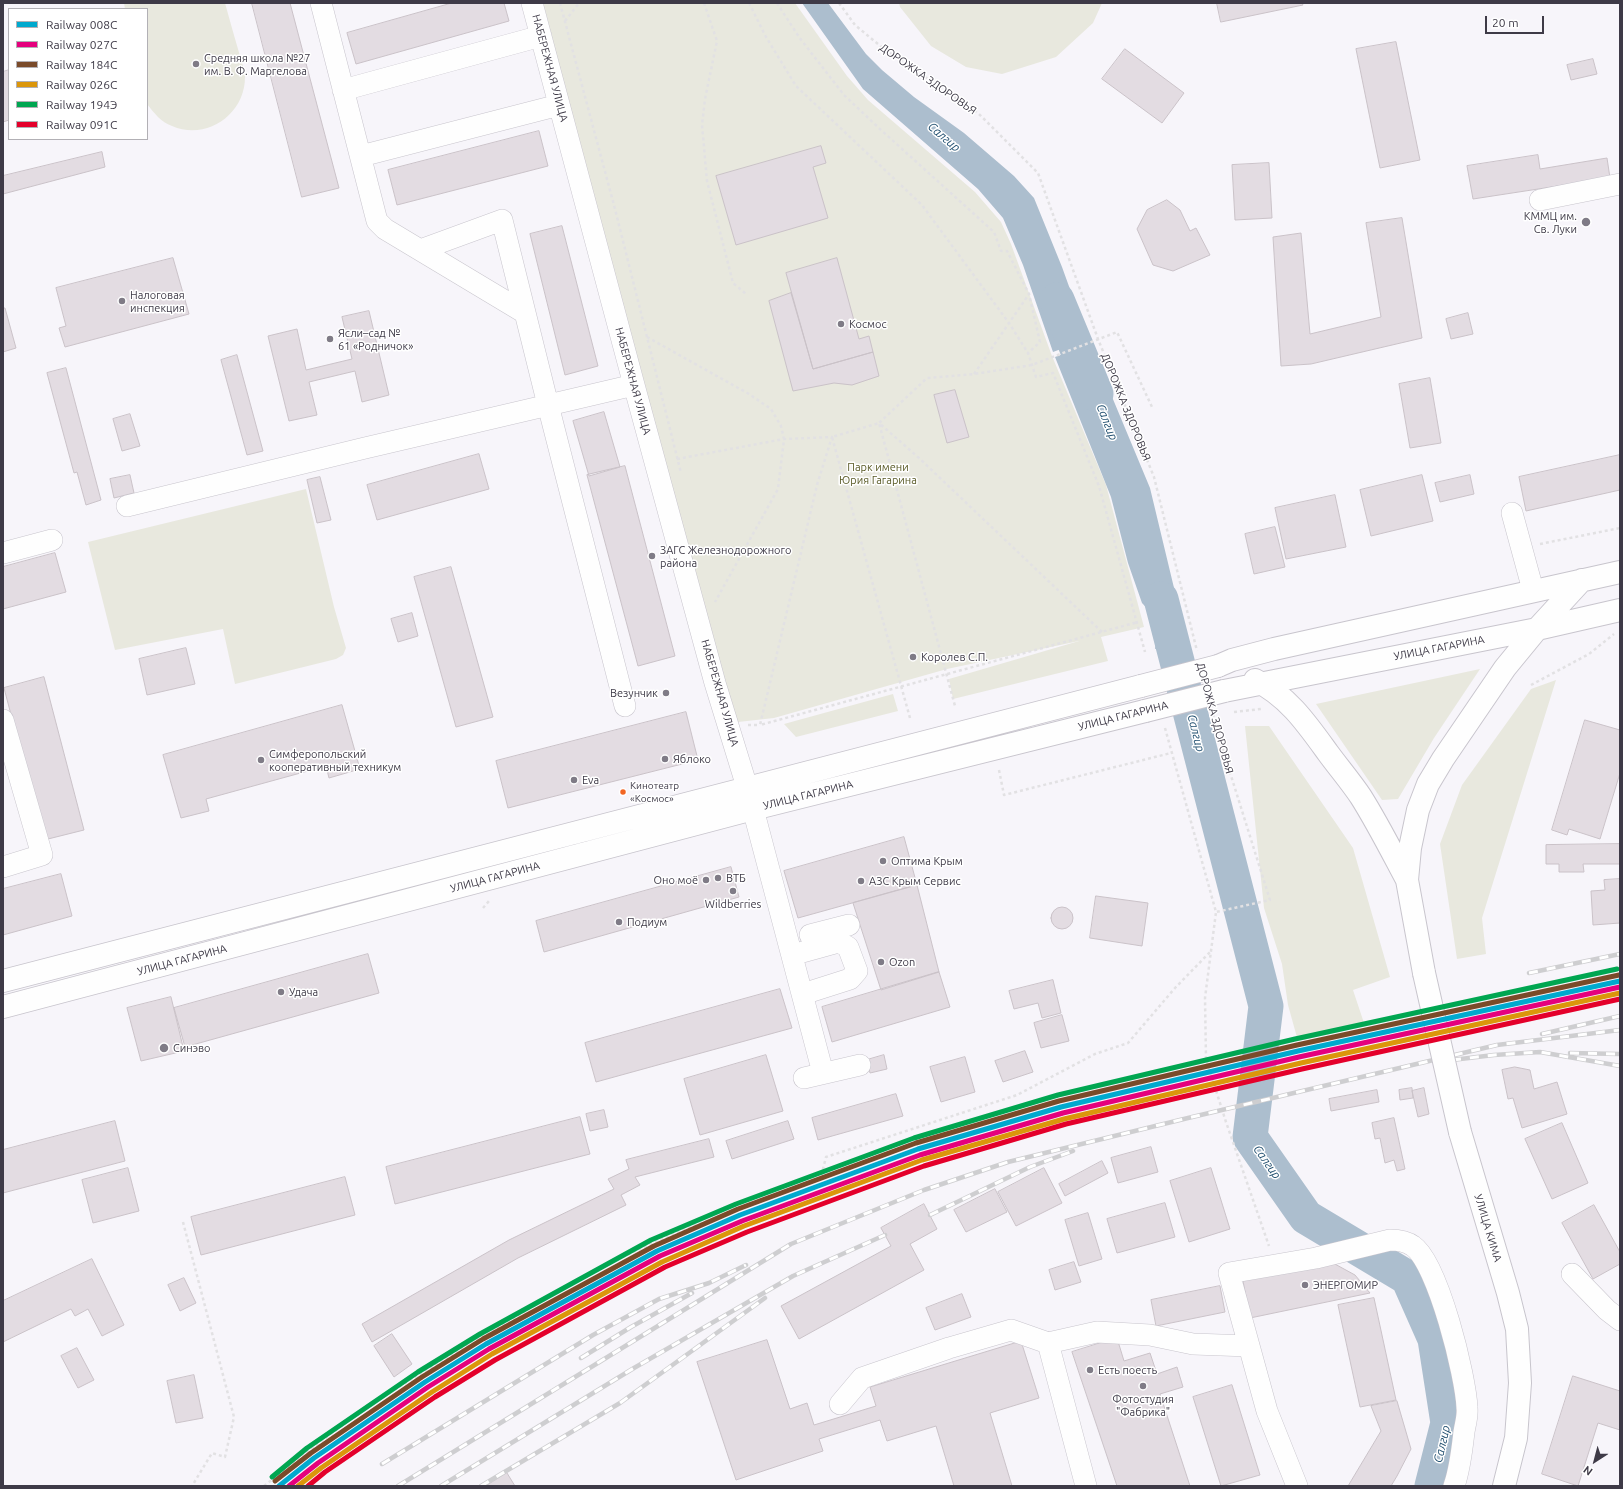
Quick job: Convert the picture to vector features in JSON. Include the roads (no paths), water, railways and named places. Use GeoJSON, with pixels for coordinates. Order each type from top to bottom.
{"type":"FeatureCollection","features":[{"type":"Feature","properties":{"kind":"main road"},"geometry":{"type":"LineString","coordinates":[[1218,666],[1232,660],[1274,649],[1533,590],[1620,572]]}},
{"type":"Feature","properties":{"kind":"main road"},"geometry":{"type":"LineString","coordinates":[[1407,880],[1410,848],[1418,810],[1428,784],[1447,753],[1505,668],[1537,629],[1582,580]]}},
{"type":"Feature","properties":{"kind":"main road","name":"УЛИЦА ГАГАРИНА"},"geometry":{"type":"LineString","coordinates":[[3,1007],[753,809],[1224,691],[1537,629],[1620,610]]}},
{"type":"Feature","properties":{"kind":"main road"},"geometry":{"type":"LineString","coordinates":[[1218,666],[1241,673],[1263,684],[1296,710],[1346,776],[1375,819],[1407,880]]}},
{"type":"Feature","properties":{"kind":"main road","name":"УЛИЦА ГАГАРИНА"},"geometry":{"type":"LineString","coordinates":[[3,981],[1218,666]]}},
{"type":"Feature","properties":{"kind":"main road","name":"УЛИЦА КИМА"},"geometry":{"type":"LineString","coordinates":[[1407,880],[1424,973],[1460,1132],[1508,1293],[1517,1329],[1520,1383],[1516,1438],[1504,1486]]}},
{"type":"Feature","properties":{"kind":"street"},"geometry":{"type":"LineString","coordinates":[[321,3],[377,221],[385,229],[525,313]]}},
{"type":"Feature","properties":{"kind":"street","name":"НАБЕРЕЖНАЯ УЛИЦА"},"geometry":{"type":"LineString","coordinates":[[532,3],[634,385],[716,683],[747,787]]}},
{"type":"Feature","properties":{"kind":"street"},"geometry":{"type":"LineString","coordinates":[[344,90],[541,36]]}},
{"type":"Feature","properties":{"kind":"street"},"geometry":{"type":"LineString","coordinates":[[360,156],[559,105]]}},
{"type":"Feature","properties":{"kind":"street"},"geometry":{"type":"LineString","coordinates":[[1540,200],[1620,184]]}},
{"type":"Feature","properties":{"kind":"street"},"geometry":{"type":"LineString","coordinates":[[420,250],[502,220],[625,706]]}},
{"type":"Feature","properties":{"kind":"street"},"geometry":{"type":"LineString","coordinates":[[127,506],[634,385]]}},
{"type":"Feature","properties":{"kind":"street"},"geometry":{"type":"LineString","coordinates":[[1512,513],[1520,548],[1533,590]]}},
{"type":"Feature","properties":{"kind":"street"},"geometry":{"type":"LineString","coordinates":[[3,553],[52,540]]}},
{"type":"Feature","properties":{"kind":"street"},"geometry":{"type":"LineString","coordinates":[[3,720],[42,855],[3,866]]}},
{"type":"Feature","properties":{"kind":"street"},"geometry":{"type":"LineString","coordinates":[[753,809],[803,994],[814,1075],[860,1065]]}},
{"type":"Feature","properties":{"kind":"street"},"geometry":{"type":"LineString","coordinates":[[790,948],[849,925]]}},
{"type":"Feature","properties":{"kind":"street"},"geometry":{"type":"LineString","coordinates":[[790,948],[839,942],[848,947],[857,971],[850,980],[803,994]]}},
{"type":"Feature","properties":{"kind":"street"},"geometry":{"type":"LineString","coordinates":[[1297,1486],[1267,1411],[1229,1273],[1316,1258],[1390,1240],[1408,1243],[1422,1255],[1433,1278],[1454,1335],[1467,1409],[1458,1474],[1454,1486]]}},
{"type":"Feature","properties":{"kind":"street"},"geometry":{"type":"LineString","coordinates":[[1572,1274],[1607,1310],[1620,1320]]}},
{"type":"Feature","properties":{"kind":"street"},"geometry":{"type":"LineString","coordinates":[[840,1404],[862,1378],[949,1348],[1011,1330],[1048,1342],[1097,1332],[1150,1335],[1193,1344],[1249,1346]]}},
{"type":"Feature","properties":{"kind":"street"},"geometry":{"type":"LineString","coordinates":[[1048,1342],[1086,1486]]}},
{"type":"Feature","properties":{"kind":"water"},"geometry":{"type":"Polygon","coordinates":[[[802,3],[828,3],[866,54],[882,70],[914,97],[964,133],[1014,176],[1034,198],[1062,267],[1088,339],[1053,352],[1023,265],[1003,218],[978,189],[863,89],[802,3]]]}},
{"type":"Feature","properties":{"kind":"water"},"geometry":{"type":"Polygon","coordinates":[[[1090,344],[1150,488],[1187,642],[1155,649],[1158,630],[1157,619],[1142,603],[1128,563],[1111,497],[1055,357],[1090,344]]]}},
{"type":"Feature","properties":{"kind":"waterway","name":"Салгир"},"geometry":{"type":"LineString","coordinates":[[1057,300],[1096,394]]}},
{"type":"Feature","properties":{"kind":"waterway","name":"Салгир"},"geometry":{"type":"LineString","coordinates":[[1161,599],[1266,1006],[1250,1137],[1306,1217],[1408,1278],[1435,1339],[1448,1423],[1432,1486]]}},
{"type":"Feature","properties":{"kind":"railway"},"geometry":{"type":"LineString","coordinates":[[1529,973],[1620,954]]}},
{"type":"Feature","properties":{"kind":"railway"},"geometry":{"type":"LineString","coordinates":[[1542,1034],[1620,1016]]}},
{"type":"Feature","properties":{"kind":"railway"},"geometry":{"type":"LineString","coordinates":[[398,1486],[791,1244],[924,1190],[1008,1162],[1497,1045],[1620,1030]]}},
{"type":"Feature","properties":{"kind":"railway"},"geometry":{"type":"LineString","coordinates":[[1452,1060],[1540,1052],[1620,1066]]}},
{"type":"Feature","properties":{"kind":"railway"},"geometry":{"type":"LineString","coordinates":[[1570,1053],[1620,1054]]}},
{"type":"Feature","properties":{"kind":"railway"},"geometry":{"type":"LineString","coordinates":[[930,1215],[1030,1167],[1073,1151]]}},
{"type":"Feature","properties":{"kind":"railway"},"geometry":{"type":"LineString","coordinates":[[441,1486],[634,1368],[793,1276],[885,1235]]}},
{"type":"Feature","properties":{"kind":"railway"},"geometry":{"type":"LineString","coordinates":[[382,1464],[593,1335],[659,1299],[709,1283],[746,1265]]}},
{"type":"Feature","properties":{"kind":"railway"},"geometry":{"type":"LineString","coordinates":[[581,1358],[631,1327],[692,1293]]}},
{"type":"Feature","properties":{"kind":"railway"},"geometry":{"type":"LineString","coordinates":[[481,1486],[620,1403],[765,1298]]}},
{"type":"Feature","properties":{"kind":"rail line","name":"194Э"},"geometry":{"type":"LineString","coordinates":[[272,1477],[307,1448],[418,1372],[480,1334],[651,1240],[736,1204],[914,1138],[1058,1095],[1295,1039],[1617,969]]}},
{"type":"Feature","properties":{"kind":"rail line","name":"184С"},"geometry":{"type":"LineString","coordinates":[[275,1481],[311,1453],[422,1377],[483,1339],[654,1246],[738,1209],[916,1143],[1059,1101],[1297,1045],[1619,975]]}},
{"type":"Feature","properties":{"kind":"rail line","name":"008С"},"geometry":{"type":"LineString","coordinates":[[279,1486],[314,1458],[425,1382],[486,1344],[657,1251],[740,1215],[918,1149],[1061,1107],[1298,1051],[1620,981]]}},
{"type":"Feature","properties":{"kind":"rail line","name":"027С"},"geometry":{"type":"LineString","coordinates":[[289,1486],[318,1463],[428,1387],[489,1349],[660,1256],[742,1221],[920,1155],[1063,1113],[1299,1057],[1620,987]]}},
{"type":"Feature","properties":{"kind":"rail line","name":"026С"},"geometry":{"type":"LineString","coordinates":[[298,1486],[321,1468],[432,1392],[492,1354],[662,1262],[744,1226],[922,1160],[1064,1119],[1301,1063],[1620,993]]}},
{"type":"Feature","properties":{"kind":"rail line","name":"091С"},"geometry":{"type":"LineString","coordinates":[[308,1486],[325,1472],[435,1397],[495,1360],[665,1267],[747,1232],[924,1166],[1066,1124],[1302,1069],[1620,999]]}},
{"type":"Feature","properties":{"kind":"place","name":"Средняя школа №27 им. В. Ф. Маргелова"},"geometry":{"type":"Point","coordinates":[196,64]}},
{"type":"Feature","properties":{"kind":"place","name":"КММЦ им. Св. Луки"},"geometry":{"type":"Point","coordinates":[1586,222]}},
{"type":"Feature","properties":{"kind":"place","name":"Налоговая инспекция"},"geometry":{"type":"Point","coordinates":[122,301]}},
{"type":"Feature","properties":{"kind":"place","name":"Космос"},"geometry":{"type":"Point","coordinates":[841,324]}},
{"type":"Feature","properties":{"kind":"place","name":"Ясли–сад № 61 «Родничок»"},"geometry":{"type":"Point","coordinates":[330,339]}},
{"type":"Feature","properties":{"kind":"place","name":"ЗАГС Железнодорожного района"},"geometry":{"type":"Point","coordinates":[652,556]}},
{"type":"Feature","properties":{"kind":"place","name":"Королев С.П."},"geometry":{"type":"Point","coordinates":[913,657]}},
{"type":"Feature","properties":{"kind":"place","name":"Везунчик"},"geometry":{"type":"Point","coordinates":[666,693]}},
{"type":"Feature","properties":{"kind":"place","name":"Яблоко"},"geometry":{"type":"Point","coordinates":[665,759]}},
{"type":"Feature","properties":{"kind":"place","name":"Симферопольский кооперативный техникум"},"geometry":{"type":"Point","coordinates":[261,760]}},
{"type":"Feature","properties":{"kind":"place","name":"Eva"},"geometry":{"type":"Point","coordinates":[574,780]}},
{"type":"Feature","properties":{"kind":"place","name":"Кинотеатр «Космос»"},"geometry":{"type":"Point","coordinates":[623,792]}},
{"type":"Feature","properties":{"kind":"place","name":"Оптима Крым"},"geometry":{"type":"Point","coordinates":[883,861]}},
{"type":"Feature","properties":{"kind":"place","name":"ВТБ"},"geometry":{"type":"Point","coordinates":[718,878]}},
{"type":"Feature","properties":{"kind":"place","name":"Оно моё"},"geometry":{"type":"Point","coordinates":[706,880]}},
{"type":"Feature","properties":{"kind":"place","name":"АЗС Крым Сервис"},"geometry":{"type":"Point","coordinates":[861,881]}},
{"type":"Feature","properties":{"kind":"place","name":"Wildberries"},"geometry":{"type":"Point","coordinates":[733,891]}},
{"type":"Feature","properties":{"kind":"place","name":"Подиум"},"geometry":{"type":"Point","coordinates":[619,922]}},
{"type":"Feature","properties":{"kind":"place","name":"Ozon"},"geometry":{"type":"Point","coordinates":[881,962]}},
{"type":"Feature","properties":{"kind":"place","name":"Удача"},"geometry":{"type":"Point","coordinates":[281,992]}},
{"type":"Feature","properties":{"kind":"place","name":"Синэво"},"geometry":{"type":"Point","coordinates":[164,1048]}},
{"type":"Feature","properties":{"kind":"place","name":"ЭНЕРГОМИР"},"geometry":{"type":"Point","coordinates":[1305,1285]}},
{"type":"Feature","properties":{"kind":"place","name":"Есть поесть"},"geometry":{"type":"Point","coordinates":[1090,1370]}},
{"type":"Feature","properties":{"kind":"place","name":"Фотостудия \"Фабрика\""},"geometry":{"type":"Point","coordinates":[1143,1386]}},
{"type":"Feature","properties":{"kind":"park label","name":"Парк имени Юрия Гагарина"},"geometry":{"type":"Point","coordinates":[878,473]}}]}
